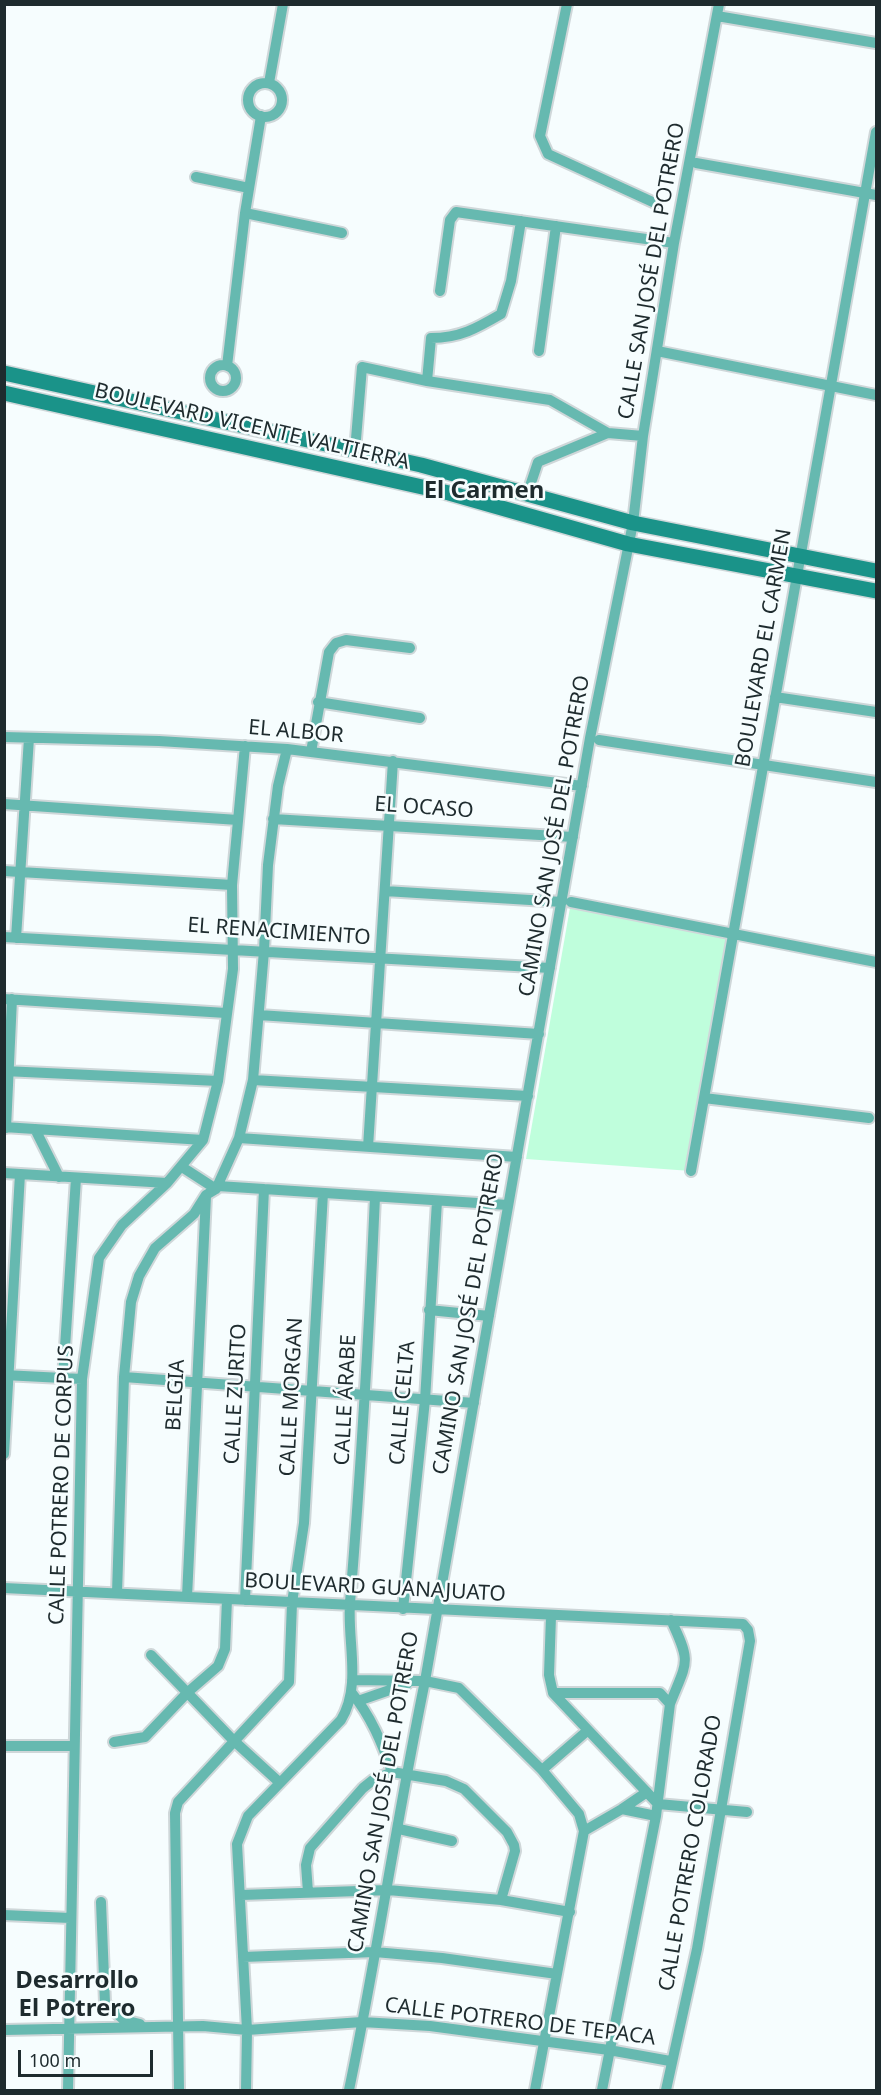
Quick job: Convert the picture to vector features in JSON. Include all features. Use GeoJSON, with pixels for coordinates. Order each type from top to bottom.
{"type":"FeatureCollection","features":[{"type":"Feature","properties":{"kind":"main road","name":"BOULEVARD VICENTE VALTIERRA"},"geometry":{"type":"LineString","coordinates":[[4,373],[528,492],[633,523],[876,571]]}},
{"type":"Feature","properties":{"kind":"main road","name":"BOULEVARD VICENTE VALTIERRA"},"geometry":{"type":"LineString","coordinates":[[4,393],[449,493],[628,544],[876,591]]}},
{"type":"Feature","properties":{"kind":"street"},"geometry":{"type":"LineString","coordinates":[[269,83],[283,4]]}},
{"type":"Feature","properties":{"kind":"street"},"geometry":{"type":"LineString","coordinates":[[567,4],[540,136],[548,154],[657,204]]}},
{"type":"Feature","properties":{"kind":"street","name":"CALLE SAN JOSÉ DEL POTRERO"},"geometry":{"type":"LineString","coordinates":[[628,544],[674,243],[719,4]]}},
{"type":"Feature","properties":{"kind":"street"},"geometry":{"type":"LineString","coordinates":[[717,16],[876,43]]}},
{"type":"Feature","properties":{"kind":"street"},"geometry":{"type":"LineString","coordinates":[[261,116],[250,107],[248,99],[255,86],[269,83]]}},
{"type":"Feature","properties":{"kind":"street"},"geometry":{"type":"LineString","coordinates":[[261,116],[276,113],[282,100],[280,92],[269,83]]}},
{"type":"Feature","properties":{"kind":"street"},"geometry":{"type":"LineString","coordinates":[[227,366],[245,213],[261,116]]}},
{"type":"Feature","properties":{"kind":"street","name":"BOULEVARD EL CARMEN"},"geometry":{"type":"LineString","coordinates":[[691,1171],[795,575],[833,386],[876,132]]}},
{"type":"Feature","properties":{"kind":"street"},"geometry":{"type":"LineString","coordinates":[[696,163],[876,195]]}},
{"type":"Feature","properties":{"kind":"street"},"geometry":{"type":"LineString","coordinates":[[196,177],[249,188]]}},
{"type":"Feature","properties":{"kind":"street"},"geometry":{"type":"LineString","coordinates":[[440,291],[452,214],[460,212],[674,243]]}},
{"type":"Feature","properties":{"kind":"street"},"geometry":{"type":"LineString","coordinates":[[245,213],[342,233]]}},
{"type":"Feature","properties":{"kind":"street"},"geometry":{"type":"LineString","coordinates":[[427,381],[431,338],[453,338],[470,333],[501,314],[511,281],[522,221]]}},
{"type":"Feature","properties":{"kind":"street"},"geometry":{"type":"LineString","coordinates":[[539,351],[556,226]]}},
{"type":"Feature","properties":{"kind":"street"},"geometry":{"type":"LineString","coordinates":[[662,352],[876,395]]}},
{"type":"Feature","properties":{"kind":"street"},"geometry":{"type":"LineString","coordinates":[[355,451],[362,367],[427,381],[550,400],[608,433],[643,436]]}},
{"type":"Feature","properties":{"kind":"street"},"geometry":{"type":"LineString","coordinates":[[528,492],[538,462],[608,433]]}},
{"type":"Feature","properties":{"kind":"street","name":"CAMINO SAN JOSÉ DEL POTRERO"},"geometry":{"type":"LineString","coordinates":[[348,2091],[388,1890],[420,1681],[436,1610],[474,1403],[550,968],[566,902],[573,837],[628,544]]}},
{"type":"Feature","properties":{"kind":"street"},"geometry":{"type":"LineString","coordinates":[[311,752],[318,702],[329,652],[336,643],[346,640],[410,648]]}},
{"type":"Feature","properties":{"kind":"street"},"geometry":{"type":"LineString","coordinates":[[775,697],[876,712]]}},
{"type":"Feature","properties":{"kind":"street"},"geometry":{"type":"LineString","coordinates":[[318,702],[420,718]]}},
{"type":"Feature","properties":{"kind":"street","name":"EL ALBOR"},"geometry":{"type":"LineString","coordinates":[[4,737],[287,749],[582,786]]}},
{"type":"Feature","properties":{"kind":"street"},"geometry":{"type":"LineString","coordinates":[[10,938],[20,872],[29,738]]}},
{"type":"Feature","properties":{"kind":"street"},"geometry":{"type":"LineString","coordinates":[[599,740],[876,782]]}},
{"type":"Feature","properties":{"kind":"street","name":"CALLE POTRERO DE CORPUS"},"geometry":{"type":"LineString","coordinates":[[68,2091],[74,1746],[82,1591],[82,1379],[99,1258],[122,1225],[167,1183],[203,1140],[218,1081],[233,969],[235,949],[232,885],[245,746]]}},
{"type":"Feature","properties":{"kind":"street"},"geometry":{"type":"LineString","coordinates":[[117,1593],[124,1377],[131,1302],[143,1268],[155,1248],[194,1214],[213,1190],[239,1138],[253,1080],[259,1015],[261,951],[273,819],[287,749]]}},
{"type":"Feature","properties":{"kind":"street"},"geometry":{"type":"LineString","coordinates":[[368,1147],[393,761]]}},
{"type":"Feature","properties":{"kind":"street"},"geometry":{"type":"LineString","coordinates":[[4,804],[238,820]]}},
{"type":"Feature","properties":{"kind":"street","name":"EL OCASO"},"geometry":{"type":"LineString","coordinates":[[273,819],[573,837]]}},
{"type":"Feature","properties":{"kind":"street"},"geometry":{"type":"LineString","coordinates":[[4,871],[232,885]]}},
{"type":"Feature","properties":{"kind":"street"},"geometry":{"type":"LineString","coordinates":[[385,891],[566,902],[876,962]]}},
{"type":"Feature","properties":{"kind":"street","name":"EL RENACIMIENTO"},"geometry":{"type":"LineString","coordinates":[[10,938],[550,968]]}},
{"type":"Feature","properties":{"kind":"street"},"geometry":{"type":"LineString","coordinates":[[203,1140],[5,1127],[8,999],[226,1013]]}},
{"type":"Feature","properties":{"kind":"street"},"geometry":{"type":"LineString","coordinates":[[259,1015],[539,1034]]}},
{"type":"Feature","properties":{"kind":"street"},"geometry":{"type":"LineString","coordinates":[[6,1071],[218,1081]]}},
{"type":"Feature","properties":{"kind":"street"},"geometry":{"type":"LineString","coordinates":[[253,1080],[528,1096]]}},
{"type":"Feature","properties":{"kind":"street"},"geometry":{"type":"LineString","coordinates":[[704,1098],[869,1118]]}},
{"type":"Feature","properties":{"kind":"street"},"geometry":{"type":"LineString","coordinates":[[35,1129],[59,1177]]}},
{"type":"Feature","properties":{"kind":"street"},"geometry":{"type":"LineString","coordinates":[[239,1138],[517,1157]]}},
{"type":"Feature","properties":{"kind":"street"},"geometry":{"type":"LineString","coordinates":[[182,1167],[213,1190],[264,1189],[508,1205]]}},
{"type":"Feature","properties":{"kind":"street"},"geometry":{"type":"LineString","coordinates":[[4,1173],[167,1183]]}},
{"type":"Feature","properties":{"kind":"street"},"geometry":{"type":"LineString","coordinates":[[4,1454],[20,1174]]}},
{"type":"Feature","properties":{"kind":"street"},"geometry":{"type":"LineString","coordinates":[[63,1378],[76,1178]]}},
{"type":"Feature","properties":{"kind":"street","name":"CALLE ZURITO"},"geometry":{"type":"LineString","coordinates":[[245,1600],[264,1189]]}},
{"type":"Feature","properties":{"kind":"street","name":"BELGIA"},"geometry":{"type":"LineString","coordinates":[[187,1597],[196,1382],[213,1190]]}},
{"type":"Feature","properties":{"kind":"street","name":"CALLE MORGAN"},"geometry":{"type":"LineString","coordinates":[[179,2091],[176,2027],[175,1813],[177,1802],[289,1682],[292,1603],[304,1523],[323,1193]]}},
{"type":"Feature","properties":{"kind":"street","name":"CALLE ÁRABE"},"geometry":{"type":"LineString","coordinates":[[354,1691],[350,1606],[366,1395],[375,1197]]}},
{"type":"Feature","properties":{"kind":"street","name":"CALLE CELTA"},"geometry":{"type":"LineString","coordinates":[[403,1609],[424,1400],[437,1201]]}},
{"type":"Feature","properties":{"kind":"street"},"geometry":{"type":"LineString","coordinates":[[429,1310],[489,1316]]}},
{"type":"Feature","properties":{"kind":"street"},"geometry":{"type":"LineString","coordinates":[[7,1375],[82,1379]]}},
{"type":"Feature","properties":{"kind":"street"},"geometry":{"type":"LineString","coordinates":[[124,1377],[474,1403]]}},
{"type":"Feature","properties":{"kind":"street","name":"BOULEVARD GUANAJUATO"},"geometry":{"type":"LineString","coordinates":[[4,1588],[743,1624]]}},
{"type":"Feature","properties":{"kind":"street"},"geometry":{"type":"LineString","coordinates":[[114,1742],[145,1737],[188,1692],[218,1666],[222,1658],[227,1599]]}},
{"type":"Feature","properties":{"kind":"street"},"geometry":{"type":"LineString","coordinates":[[551,1616],[549,1675],[553,1694],[658,1804],[747,1812]]}},
{"type":"Feature","properties":{"kind":"street"},"geometry":{"type":"LineString","coordinates":[[602,2091],[656,1816],[670,1704],[687,1655],[672,1620]]}},
{"type":"Feature","properties":{"kind":"street","name":"CALLE POTRERO COLORADO"},"geometry":{"type":"LineString","coordinates":[[666,2091],[670,2061],[697,1949],[750,1641],[748,1630],[743,1624]]}},
{"type":"Feature","properties":{"kind":"street"},"geometry":{"type":"LineString","coordinates":[[151,1655],[233,1740],[279,1782]]}},
{"type":"Feature","properties":{"kind":"street"},"geometry":{"type":"LineString","coordinates":[[354,1691],[420,1681]]}},
{"type":"Feature","properties":{"kind":"street"},"geometry":{"type":"LineString","coordinates":[[354,1691],[420,1681],[459,1688],[542,1770],[579,1814],[584,1831],[535,2091]]}},
{"type":"Feature","properties":{"kind":"street"},"geometry":{"type":"LineString","coordinates":[[354,1691],[382,1742],[392,1772]]}},
{"type":"Feature","properties":{"kind":"street"},"geometry":{"type":"LineString","coordinates":[[246,2091],[247,2030],[237,1844],[248,1816],[341,1720],[349,1707],[354,1691]]}},
{"type":"Feature","properties":{"kind":"street"},"geometry":{"type":"LineString","coordinates":[[553,1694],[660,1693],[670,1704]]}},
{"type":"Feature","properties":{"kind":"street"},"geometry":{"type":"LineString","coordinates":[[542,1770],[587,1731]]}},
{"type":"Feature","properties":{"kind":"street"},"geometry":{"type":"LineString","coordinates":[[4,1746],[74,1746]]}},
{"type":"Feature","properties":{"kind":"street"},"geometry":{"type":"LineString","coordinates":[[308,1892],[306,1865],[310,1848],[363,1788],[373,1780],[392,1772],[456,1784],[469,1793],[507,1832],[515,1851],[501,1900]]}},
{"type":"Feature","properties":{"kind":"street"},"geometry":{"type":"LineString","coordinates":[[584,1831],[647,1792]]}},
{"type":"Feature","properties":{"kind":"street"},"geometry":{"type":"LineString","coordinates":[[622,1809],[656,1816]]}},
{"type":"Feature","properties":{"kind":"street"},"geometry":{"type":"LineString","coordinates":[[399,1829],[452,1841]]}},
{"type":"Feature","properties":{"kind":"street"},"geometry":{"type":"LineString","coordinates":[[241,1895],[388,1890],[501,1900],[570,1912]]}},
{"type":"Feature","properties":{"kind":"street"},"geometry":{"type":"LineString","coordinates":[[101,1902],[105,2002],[124,2020],[149,2027]]}},
{"type":"Feature","properties":{"kind":"street"},"geometry":{"type":"LineString","coordinates":[[4,1916],[70,1918]]}},
{"type":"Feature","properties":{"kind":"street"},"geometry":{"type":"LineString","coordinates":[[243,1957],[375,1952],[442,1958],[557,1974]]}},
{"type":"Feature","properties":{"kind":"street","name":"CALLE POTRERO DE TEPACA"},"geometry":{"type":"LineString","coordinates":[[4,2030],[68,2031],[176,2027],[247,2030],[362,2022],[430,2026],[609,2050],[670,2061]]}},
{"type":"Feature","properties":{"kind":"green space"},"geometry":{"type":"Polygon","coordinates":[[[571,902],[734,934],[691,1171],[526,1159],[571,902]]]}},
{"type":"Feature","properties":{"kind":"district","name":"El Carmen"},"geometry":{"type":"Point","coordinates":[484,491]}},
{"type":"Feature","properties":{"kind":"district","name":"Desarrollo El Potrero"},"geometry":{"type":"Point","coordinates":[77,1995]}}]}
